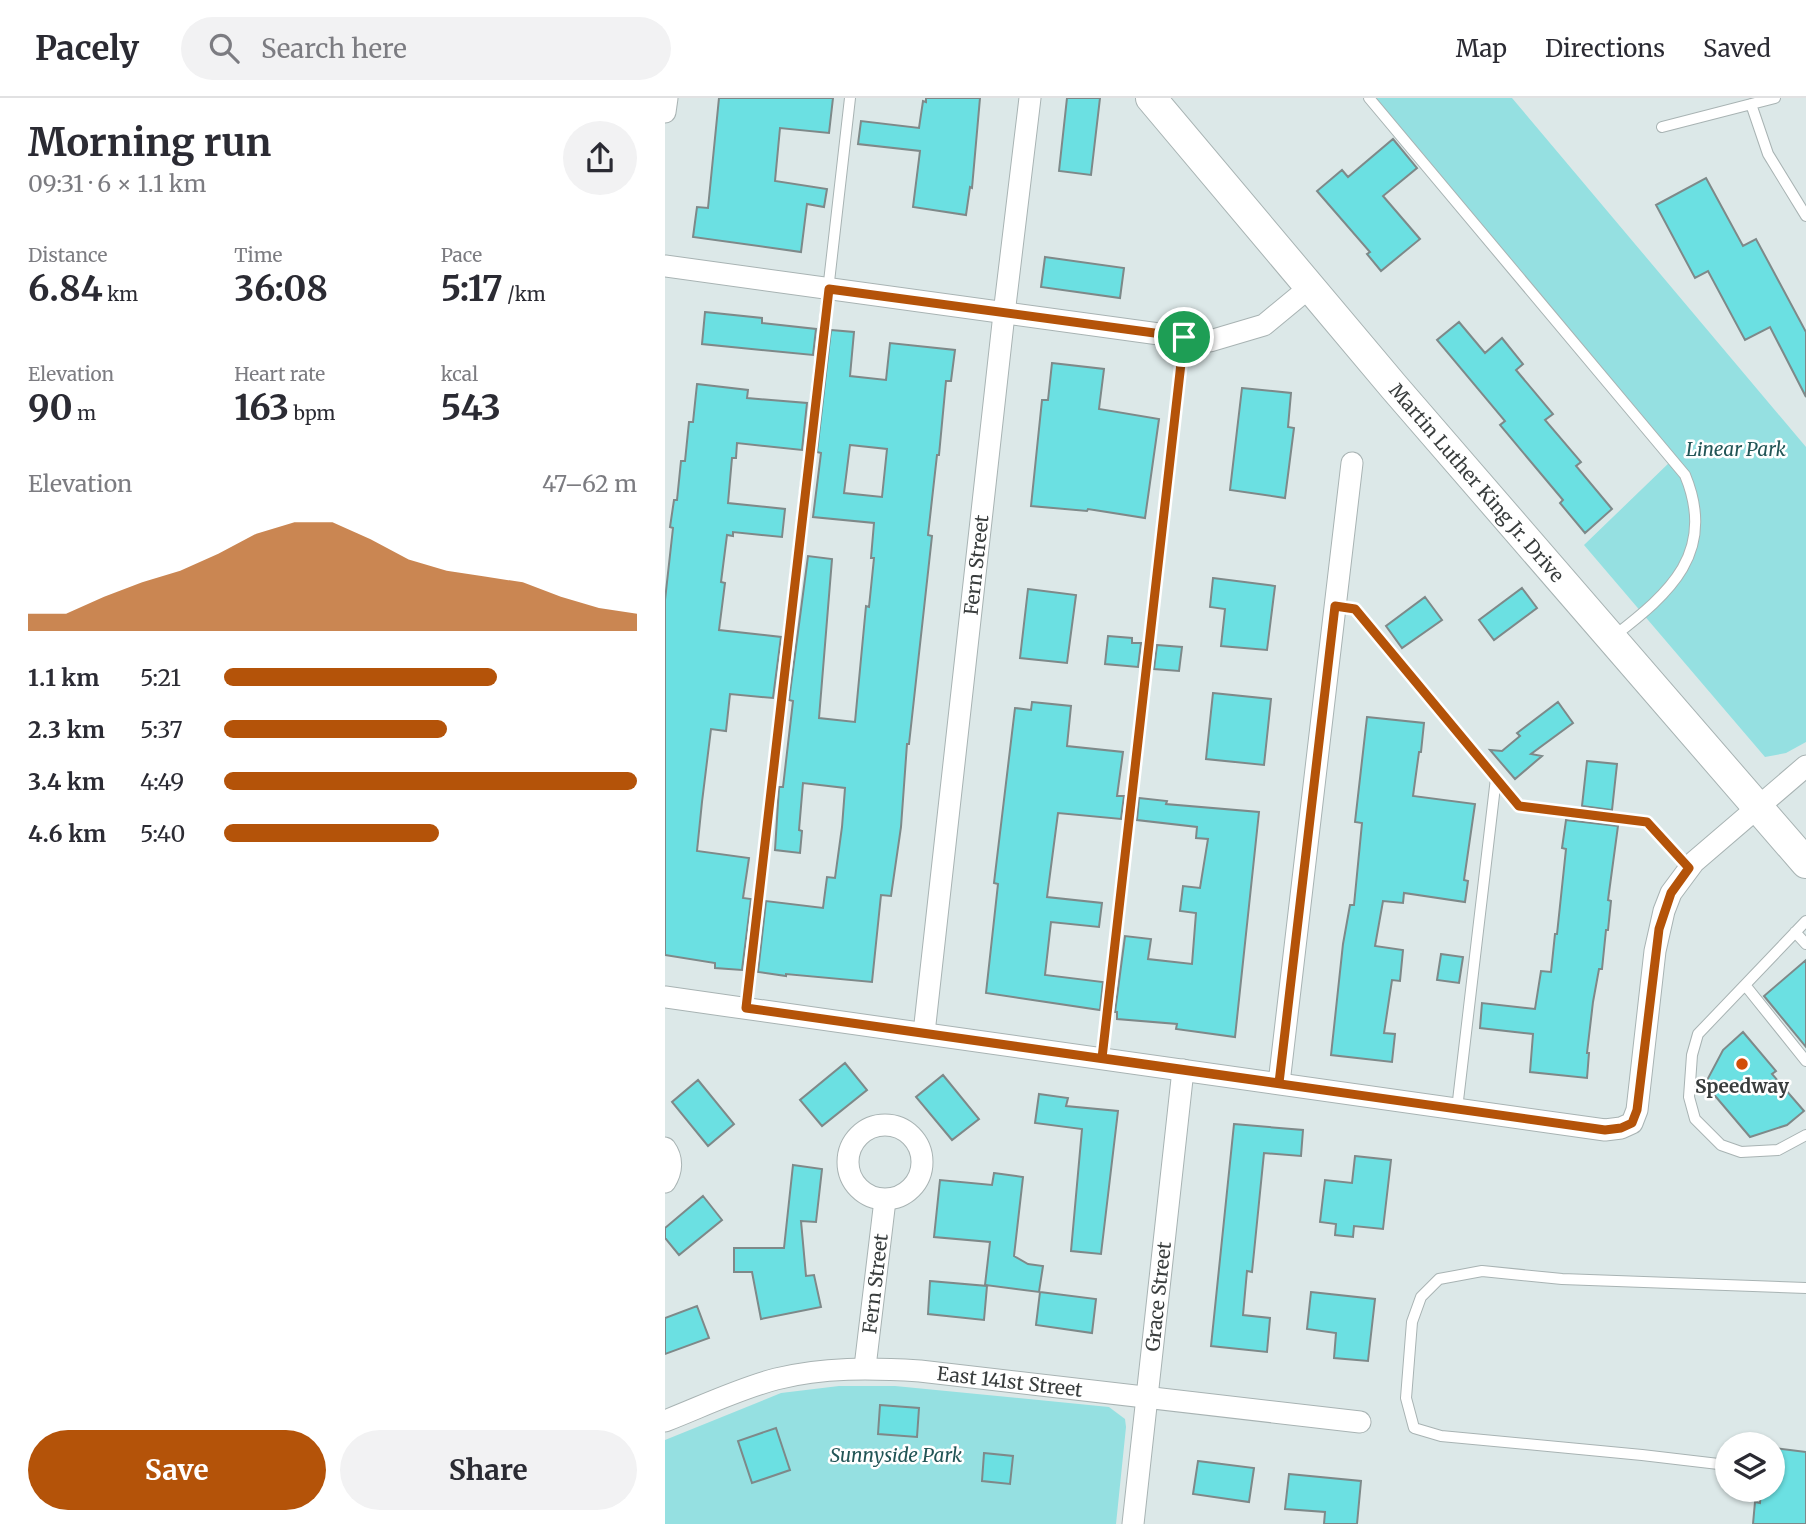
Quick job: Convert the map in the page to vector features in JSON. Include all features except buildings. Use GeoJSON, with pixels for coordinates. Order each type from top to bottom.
{"type":"FeatureCollection","features":[{"type":"Feature","properties":{"kind":"main road","name":"Martin Luther King Jr. Drive"},"geometry":{"type":"LineString","coordinates":[[1150,98],[1806,863]]}},
{"type":"Feature","properties":{"kind":"street"},"geometry":{"type":"LineString","coordinates":[[665,113],[667,98]]}},
{"type":"Feature","properties":{"kind":"street","name":"Fern Street"},"geometry":{"type":"LineString","coordinates":[[924,1033],[1030,98]]}},
{"type":"Feature","properties":{"kind":"street"},"geometry":{"type":"LineString","coordinates":[[665,266],[1210,341],[1264,325],[1310,287]]}},
{"type":"Feature","properties":{"kind":"street"},"geometry":{"type":"LineString","coordinates":[[1279,1083],[1352,463]]}},
{"type":"Feature","properties":{"kind":"street"},"geometry":{"type":"LineString","coordinates":[[665,997],[1605,1130],[1621,1128],[1632,1123],[1637,1110],[1659,929],[1671,893],[1689,868],[1806,766]]}},
{"type":"Feature","properties":{"kind":"street","name":"Grace Street"},"geometry":{"type":"LineString","coordinates":[[1133,1524],[1183,1070]]}},
{"type":"Feature","properties":{"kind":"street"},"geometry":{"type":"LineString","coordinates":[[665,1148],[671,1161],[665,1182]]}},
{"type":"Feature","properties":{"kind":"street","name":"Fern Street"},"geometry":{"type":"LineString","coordinates":[[865,1367],[885,1200]]}},
{"type":"Feature","properties":{"kind":"street","name":"East 141st Street"},"geometry":{"type":"LineString","coordinates":[[665,1421],[774,1380],[811,1372],[865,1367],[1360,1422]]}},
{"type":"Feature","properties":{"kind":"lane"},"geometry":{"type":"LineString","coordinates":[[746,1008],[851,98]]}},
{"type":"Feature","properties":{"kind":"lane"},"geometry":{"type":"LineString","coordinates":[[1369,98],[1685,475],[1694,496],[1696,518],[1691,550],[1670,588],[1654,606],[1613,638]]}},
{"type":"Feature","properties":{"kind":"lane"},"geometry":{"type":"LineString","coordinates":[[1662,127],[1776,98]]}},
{"type":"Feature","properties":{"kind":"lane"},"geometry":{"type":"LineString","coordinates":[[1751,104],[1768,154],[1806,216]]}},
{"type":"Feature","properties":{"kind":"lane"},"geometry":{"type":"LineString","coordinates":[[1102,1058],[1184,337]]}},
{"type":"Feature","properties":{"kind":"lane"},"geometry":{"type":"LineString","coordinates":[[1335,606],[1355,609],[1519,806],[1647,822],[1689,868]]}},
{"type":"Feature","properties":{"kind":"lane"},"geometry":{"type":"LineString","coordinates":[[1457,1109],[1496,778]]}},
{"type":"Feature","properties":{"kind":"lane"},"geometry":{"type":"LineString","coordinates":[[1806,920],[1698,1034],[1692,1055],[1689,1097],[1695,1119],[1721,1145],[1741,1152],[1778,1150],[1806,1135]]}},
{"type":"Feature","properties":{"kind":"lane"},"geometry":{"type":"LineString","coordinates":[[1795,932],[1806,944]]}},
{"type":"Feature","properties":{"kind":"lane"},"geometry":{"type":"LineString","coordinates":[[1745,985],[1806,1062]]}},
{"type":"Feature","properties":{"kind":"lane"},"geometry":{"type":"LineString","coordinates":[[1715,1464],[1441,1436],[1414,1428],[1406,1398],[1412,1322],[1421,1297],[1439,1279],[1482,1271],[1562,1279],[1806,1287]]}},
{"type":"Feature","properties":{"kind":"green space","name":"Linear Park"},"geometry":{"type":"Polygon","coordinates":[[[1369,98],[1512,98],[1806,447],[1806,742],[1786,753],[1765,757],[1584,545],[1672,460],[1369,98]]]}},
{"type":"Feature","properties":{"kind":"green space","name":"Sunnyside Park"},"geometry":{"type":"Polygon","coordinates":[[[839,1386],[895,1386],[1109,1407],[1125,1419],[1126,1427],[1116,1524],[665,1524],[665,1440],[781,1393],[839,1386]]]}},
{"type":"Feature","properties":{"kind":"place","name":"Speedway"},"geometry":{"type":"Point","coordinates":[1742,1064]}},
{"type":"Feature","properties":{"kind":"route"},"geometry":{"type":"LineString","coordinates":[[829,289],[1184,337],[1102,1058],[1279,1083],[1335,606],[1355,609],[1519,806],[1647,822],[1689,868],[1671,893],[1659,929],[1637,1110],[1632,1123],[1605,1130],[746,1008],[829,289]]}}]}
